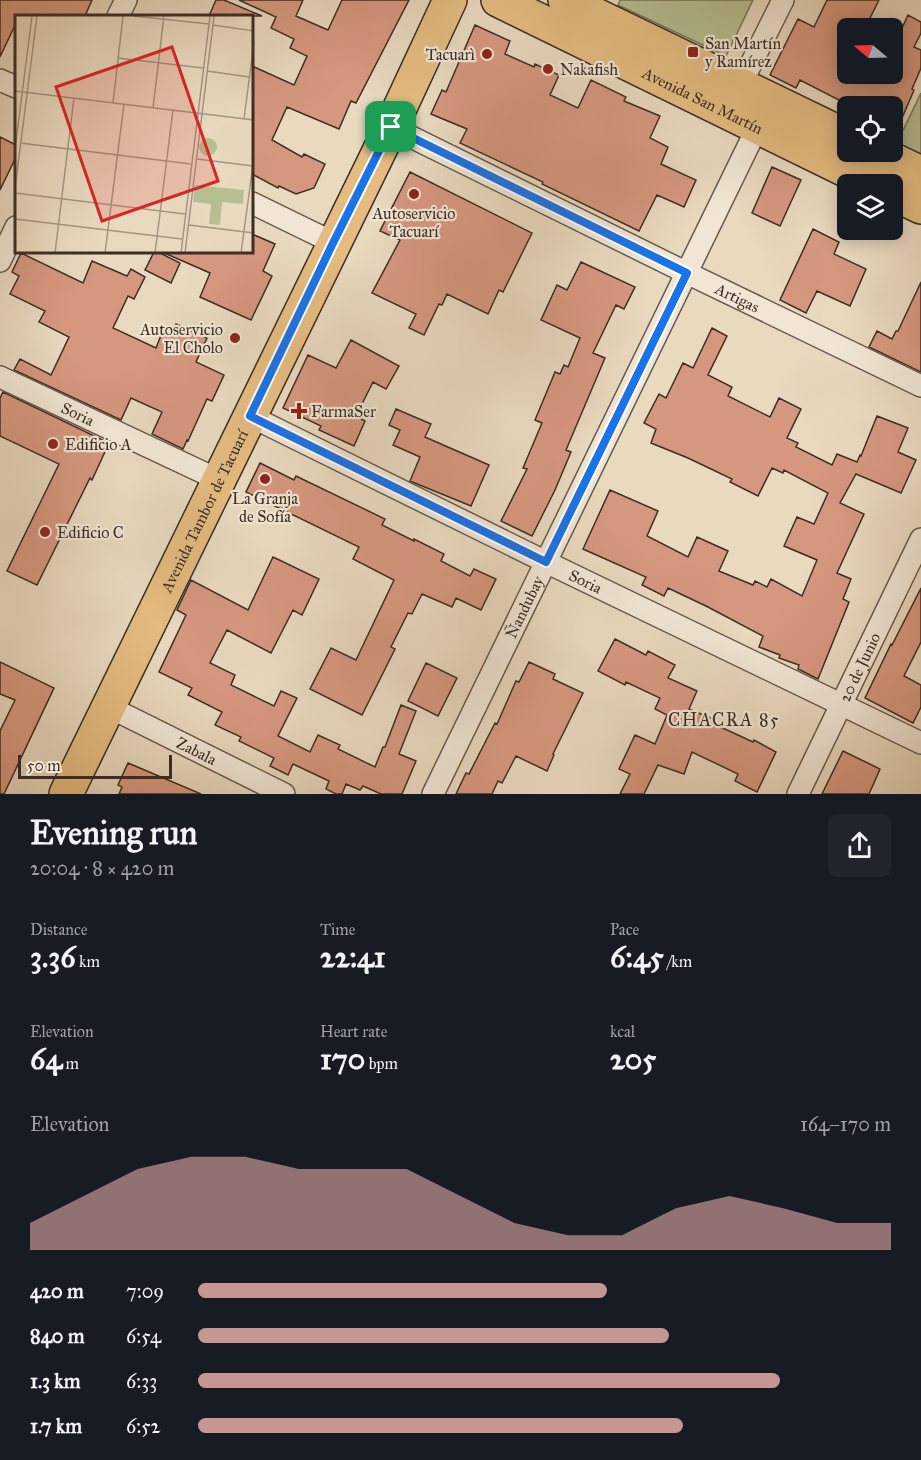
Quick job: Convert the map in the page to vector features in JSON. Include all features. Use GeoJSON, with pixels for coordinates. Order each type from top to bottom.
{"type":"FeatureCollection","features":[{"type":"Feature","properties":{"kind":"main road","name":"Avenida Tambor de Tacuarí"},"geometry":{"type":"LineString","coordinates":[[66,794],[391,127],[450,0]]}},
{"type":"Feature","properties":{"kind":"main road","name":"Avenida San Martín"},"geometry":{"type":"LineString","coordinates":[[498,0],[853,174]]}},
{"type":"Feature","properties":{"kind":"main road","name":"Avenida San Martín"},"geometry":{"type":"LineString","coordinates":[[565,0],[837,132]]}},
{"type":"Feature","properties":{"kind":"main road"},"geometry":{"type":"LineString","coordinates":[[898,162],[921,173]]}},
{"type":"Feature","properties":{"kind":"main road"},"geometry":{"type":"LineString","coordinates":[[903,199],[921,207]]}},
{"type":"Feature","properties":{"kind":"street"},"geometry":{"type":"LineString","coordinates":[[118,15],[126,0]]}},
{"type":"Feature","properties":{"kind":"street"},"geometry":{"type":"LineString","coordinates":[[740,86],[783,0]]}},
{"type":"Feature","properties":{"kind":"street"},"geometry":{"type":"LineString","coordinates":[[0,80],[15,87]]}},
{"type":"Feature","properties":{"kind":"street","name":"Artigas"},"geometry":{"type":"LineString","coordinates":[[391,127],[921,386]]}},
{"type":"Feature","properties":{"kind":"street","name":"Ñandubay"},"geometry":{"type":"LineString","coordinates":[[433,794],[758,128]]}},
{"type":"Feature","properties":{"kind":"street"},"geometry":{"type":"LineString","coordinates":[[254,204],[333,243]]}},
{"type":"Feature","properties":{"kind":"street"},"geometry":{"type":"LineString","coordinates":[[0,261],[15,229]]}},
{"type":"Feature","properties":{"kind":"street","name":"Soria"},"geometry":{"type":"LineString","coordinates":[[0,377],[219,480]]}},
{"type":"Feature","properties":{"kind":"street","name":"Soria"},"geometry":{"type":"LineString","coordinates":[[250,416],[921,743]]}},
{"type":"Feature","properties":{"kind":"street","name":"20 de Junio"},"geometry":{"type":"LineString","coordinates":[[798,794],[921,539]]}},
{"type":"Feature","properties":{"kind":"street","name":"Zabala"},"geometry":{"type":"LineString","coordinates":[[109,707],[284,794]]}},
{"type":"Feature","properties":{"kind":"green space"},"geometry":{"type":"Polygon","coordinates":[[[620,0],[753,0],[726,56],[618,5],[620,0]]]}},
{"type":"Feature","properties":{"kind":"green space"},"geometry":{"type":"Polygon","coordinates":[[[921,93],[921,160],[903,151],[903,130],[921,93]]]}},
{"type":"Feature","properties":{"kind":"building"},"geometry":{"type":"Polygon","coordinates":[[[0,0],[92,0],[85,15],[15,15],[15,25],[0,57],[0,0]]]}},
{"type":"Feature","properties":{"kind":"building"},"geometry":{"type":"Polygon","coordinates":[[[216,0],[224,0],[262,16],[254,15],[209,15],[216,0]]]}},
{"type":"Feature","properties":{"kind":"building"},"geometry":{"type":"Polygon","coordinates":[[[239,0],[303,0],[296,16],[328,30],[342,0],[409,0],[356,103],[351,101],[339,129],[287,107],[272,140],[302,157],[304,154],[325,164],[314,188],[296,194],[279,186],[278,188],[254,175],[254,67],[294,85],[307,56],[290,48],[294,39],[271,28],[276,17],[239,0]]]}},
{"type":"Feature","properties":{"kind":"building"},"geometry":{"type":"Polygon","coordinates":[[[827,0],[879,0],[870,18],[837,18],[837,84],[903,84],[903,26],[908,15],[921,22],[921,33],[914,47],[921,50],[921,68],[903,116],[903,96],[837,96],[837,99],[800,80],[796,88],[770,75],[798,19],[814,27],[827,0]]]}},
{"type":"Feature","properties":{"kind":"building"},"geometry":{"type":"Polygon","coordinates":[[[475,25],[510,41],[505,54],[559,75],[550,95],[578,108],[591,80],[626,97],[624,101],[660,116],[650,138],[668,147],[661,164],[696,180],[684,207],[657,195],[639,231],[460,143],[467,129],[431,114],[442,90],[446,92],[475,25]]]}},
{"type":"Feature","properties":{"kind":"building"},"geometry":{"type":"Polygon","coordinates":[[[0,137],[15,144],[15,159],[0,190],[0,137]]]}},
{"type":"Feature","properties":{"kind":"building"},"geometry":{"type":"Polygon","coordinates":[[[772,167],[801,180],[780,226],[752,213],[772,167]]]}},
{"type":"Feature","properties":{"kind":"building"},"geometry":{"type":"Polygon","coordinates":[[[410,172],[532,233],[503,292],[499,290],[488,314],[447,294],[442,305],[439,304],[424,335],[409,328],[416,314],[372,293],[400,240],[380,231],[410,172]]]}},
{"type":"Feature","properties":{"kind":"building"},"geometry":{"type":"Polygon","coordinates":[[[813,229],[839,242],[834,254],[866,269],[850,306],[817,291],[806,313],[780,300],[813,229]]]}},
{"type":"Feature","properties":{"kind":"building"},"geometry":{"type":"Polygon","coordinates":[[[254,235],[275,244],[263,271],[272,276],[251,320],[200,297],[210,273],[167,254],[254,254],[254,235]]]}},
{"type":"Feature","properties":{"kind":"building"},"geometry":{"type":"Polygon","coordinates":[[[21,254],[83,283],[92,261],[127,276],[131,269],[145,277],[134,299],[128,296],[113,328],[156,348],[163,330],[172,334],[176,324],[207,338],[196,362],[224,375],[212,401],[207,399],[183,449],[152,434],[162,412],[131,398],[121,420],[14,370],[20,359],[51,375],[69,337],[39,322],[45,311],[10,294],[19,276],[12,272],[21,254]]]}},
{"type":"Feature","properties":{"kind":"building"},"geometry":{"type":"Polygon","coordinates":[[[153,254],[162,254],[180,263],[171,283],[145,270],[153,254]]]}},
{"type":"Feature","properties":{"kind":"building"},"geometry":{"type":"Polygon","coordinates":[[[581,262],[635,287],[624,309],[616,305],[593,353],[605,358],[566,450],[571,452],[532,536],[501,521],[527,469],[523,468],[542,423],[535,420],[555,372],[560,374],[564,365],[568,367],[580,338],[541,320],[557,285],[567,290],[581,262]]]}},
{"type":"Feature","properties":{"kind":"building"},"geometry":{"type":"Polygon","coordinates":[[[921,282],[921,372],[869,347],[877,331],[892,339],[921,282]]]}},
{"type":"Feature","properties":{"kind":"building"},"geometry":{"type":"Polygon","coordinates":[[[712,328],[727,336],[708,375],[732,387],[728,396],[770,417],[779,398],[801,409],[787,438],[798,443],[796,447],[832,465],[837,454],[857,462],[877,416],[908,428],[898,452],[916,460],[901,493],[856,474],[840,503],[864,514],[837,573],[851,579],[843,599],[849,602],[818,679],[798,669],[799,665],[779,658],[780,655],[759,647],[763,636],[668,588],[664,596],[642,585],[646,577],[583,549],[610,490],[658,511],[647,536],[688,557],[697,537],[728,551],[719,571],[753,585],[755,581],[767,587],[771,579],[802,596],[817,560],[784,546],[797,517],[814,524],[828,493],[784,470],[783,473],[772,468],[758,496],[730,482],[732,479],[651,443],[656,429],[644,423],[659,394],[666,398],[683,363],[693,368],[712,328]]]}},
{"type":"Feature","properties":{"kind":"building"},"geometry":{"type":"Polygon","coordinates":[[[351,340],[399,366],[386,389],[373,382],[356,416],[365,421],[354,446],[319,430],[321,426],[283,408],[308,355],[336,368],[351,340]]]}},
{"type":"Feature","properties":{"kind":"building"},"geometry":{"type":"Polygon","coordinates":[[[3,392],[109,443],[37,585],[7,571],[59,464],[0,436],[0,398],[3,392]]]}},
{"type":"Feature","properties":{"kind":"building"},"geometry":{"type":"Polygon","coordinates":[[[396,409],[431,424],[425,437],[489,465],[471,506],[410,481],[420,457],[393,445],[400,430],[389,425],[396,409]]]}},
{"type":"Feature","properties":{"kind":"building"},"geometry":{"type":"Polygon","coordinates":[[[260,463],[294,480],[296,476],[385,519],[382,525],[444,554],[441,561],[470,576],[474,569],[496,579],[481,610],[456,598],[452,607],[422,594],[412,614],[408,613],[391,647],[395,649],[362,715],[310,689],[331,648],[356,660],[394,580],[353,559],[359,547],[246,492],[260,463]]]}},
{"type":"Feature","properties":{"kind":"building"},"geometry":{"type":"Polygon","coordinates":[[[273,557],[319,579],[302,615],[293,610],[271,653],[227,630],[210,663],[235,675],[231,685],[274,706],[281,691],[297,698],[278,736],[310,752],[318,735],[340,745],[338,749],[375,767],[401,705],[416,711],[399,754],[416,761],[402,794],[381,794],[363,786],[360,790],[346,784],[342,794],[336,794],[326,789],[329,781],[293,764],[288,775],[270,766],[274,758],[239,741],[241,737],[215,725],[222,712],[188,695],[192,688],[159,672],[186,615],[177,610],[191,580],[248,610],[273,557]]]}},
{"type":"Feature","properties":{"kind":"building"},"geometry":{"type":"Polygon","coordinates":[[[921,588],[921,642],[904,676],[921,685],[921,707],[913,723],[865,698],[921,588]]]}},
{"type":"Feature","properties":{"kind":"building"},"geometry":{"type":"Polygon","coordinates":[[[615,639],[646,655],[648,651],[675,665],[668,678],[697,691],[689,709],[713,719],[712,723],[753,742],[754,740],[776,752],[757,792],[735,781],[738,774],[692,752],[684,774],[658,765],[644,794],[620,794],[630,774],[619,769],[635,735],[655,744],[667,715],[655,709],[660,698],[626,682],[625,685],[598,671],[615,639]]]}},
{"type":"Feature","properties":{"kind":"building"},"geometry":{"type":"Polygon","coordinates":[[[0,662],[54,688],[4,794],[0,794],[0,731],[15,700],[0,694],[0,662]]]}},
{"type":"Feature","properties":{"kind":"building"},"geometry":{"type":"Polygon","coordinates":[[[529,662],[555,674],[553,679],[583,693],[547,771],[516,756],[502,783],[498,781],[492,794],[456,794],[495,723],[497,724],[516,681],[519,682],[529,662]]]}},
{"type":"Feature","properties":{"kind":"building"},"geometry":{"type":"Polygon","coordinates":[[[426,663],[457,678],[438,716],[408,701],[426,663]]]}},
{"type":"Feature","properties":{"kind":"building"},"geometry":{"type":"Polygon","coordinates":[[[843,751],[880,769],[869,794],[822,794],[843,751]]]}},
{"type":"Feature","properties":{"kind":"building"},"geometry":{"type":"Polygon","coordinates":[[[128,763],[201,794],[119,794],[122,787],[118,785],[128,763]]]}},
{"type":"Feature","properties":{"kind":"place","name":"San Martín y Ramírez"},"geometry":{"type":"Point","coordinates":[693,52]}},
{"type":"Feature","properties":{"kind":"place","name":"Tacuarì"},"geometry":{"type":"Point","coordinates":[487,54]}},
{"type":"Feature","properties":{"kind":"place","name":"Nakafish"},"geometry":{"type":"Point","coordinates":[548,69]}},
{"type":"Feature","properties":{"kind":"place","name":"Autoservicio Tacuarí"},"geometry":{"type":"Point","coordinates":[414,194]}},
{"type":"Feature","properties":{"kind":"place","name":"Autoservicio El Cholo"},"geometry":{"type":"Point","coordinates":[235,338]}},
{"type":"Feature","properties":{"kind":"place","name":"FarmaSer"},"geometry":{"type":"Point","coordinates":[299,411]}},
{"type":"Feature","properties":{"kind":"place","name":"Edificio A"},"geometry":{"type":"Point","coordinates":[53,444]}},
{"type":"Feature","properties":{"kind":"place","name":"La Granja de Sofía"},"geometry":{"type":"Point","coordinates":[265,479]}},
{"type":"Feature","properties":{"kind":"place","name":"Edificio C"},"geometry":{"type":"Point","coordinates":[45,532]}},
{"type":"Feature","properties":{"kind":"district","name":"CHACRA 85"},"geometry":{"type":"Point","coordinates":[724,720]}},
{"type":"Feature","properties":{"kind":"route"},"geometry":{"type":"LineString","coordinates":[[391,127],[687,273],[546,562],[250,416],[391,127]]}}]}
